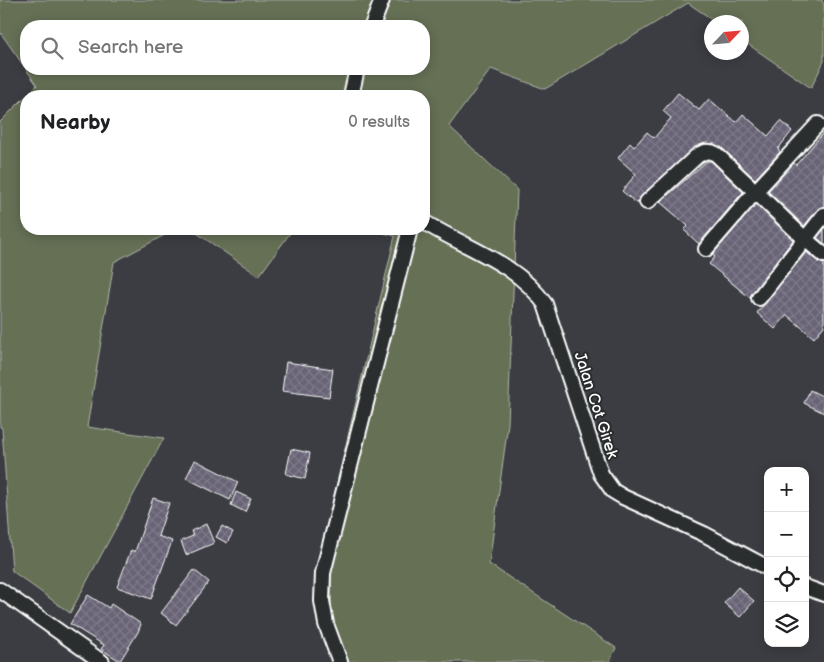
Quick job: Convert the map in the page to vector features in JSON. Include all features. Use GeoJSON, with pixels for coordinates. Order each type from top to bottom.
{"type":"FeatureCollection","features":[{"type":"Feature","properties":{"kind":"street"},"geometry":{"type":"LineString","coordinates":[[374,20],[382,0]]}},
{"type":"Feature","properties":{"kind":"street"},"geometry":{"type":"LineString","coordinates":[[352,90],[356,75]]}},
{"type":"Feature","properties":{"kind":"street"},"geometry":{"type":"LineString","coordinates":[[706,248],[818,124]]}},
{"type":"Feature","properties":{"kind":"street"},"geometry":{"type":"LineString","coordinates":[[647,202],[697,156],[706,151],[716,154],[824,255]]}},
{"type":"Feature","properties":{"kind":"street"},"geometry":{"type":"LineString","coordinates":[[758,298],[824,215]]}},
{"type":"Feature","properties":{"kind":"street","name":"Jalan Cot Girek"},"geometry":{"type":"LineString","coordinates":[[430,226],[472,250],[504,265],[536,290],[545,304],[601,474],[613,492],[704,534],[764,566]]}},
{"type":"Feature","properties":{"kind":"street"},"geometry":{"type":"LineString","coordinates":[[340,662],[326,624],[322,601],[323,573],[408,235]]}},
{"type":"Feature","properties":{"kind":"street"},"geometry":{"type":"LineString","coordinates":[[809,588],[824,594]]}},
{"type":"Feature","properties":{"kind":"street"},"geometry":{"type":"LineString","coordinates":[[0,590],[102,662]]}},
{"type":"Feature","properties":{"kind":"green space"},"geometry":{"type":"Polygon","coordinates":[[[0,0],[822,0],[824,5],[824,61],[811,88],[749,45],[749,15],[706,15],[688,3],[545,89],[491,69],[449,126],[517,190],[508,424],[489,564],[616,648],[609,662],[331,662],[332,504],[395,236],[391,235],[430,235],[430,90],[32,90],[37,85],[30,75],[430,75],[430,20],[20,20],[20,61],[0,32],[0,0]]]}},
{"type":"Feature","properties":{"kind":"green space"},"geometry":{"type":"Polygon","coordinates":[[[20,102],[20,235],[165,235],[114,262],[87,427],[164,438],[70,613],[12,571],[2,428],[0,427],[0,122],[20,102]]]}},
{"type":"Feature","properties":{"kind":"green space"},"geometry":{"type":"Polygon","coordinates":[[[200,235],[289,235],[259,276],[200,235]]]}},
{"type":"Feature","properties":{"kind":"building"},"geometry":{"type":"Polygon","coordinates":[[[678,93],[699,110],[709,99],[736,122],[743,114],[768,136],[781,121],[792,131],[778,149],[780,152],[755,179],[722,148],[714,144],[705,143],[691,150],[641,196],[637,204],[622,191],[636,174],[618,158],[630,143],[634,147],[647,132],[654,138],[671,118],[663,111],[678,93]]]}},
{"type":"Feature","properties":{"kind":"building"},"geometry":{"type":"Polygon","coordinates":[[[824,132],[824,206],[817,210],[804,226],[768,191],[794,163],[796,165],[824,132]]]}},
{"type":"Feature","properties":{"kind":"building"},"geometry":{"type":"Polygon","coordinates":[[[707,161],[711,161],[743,192],[699,244],[684,230],[688,226],[660,202],[707,161]]]}},
{"type":"Feature","properties":{"kind":"building"},"geometry":{"type":"Polygon","coordinates":[[[756,204],[793,240],[750,298],[709,264],[715,257],[712,255],[756,204]]]}},
{"type":"Feature","properties":{"kind":"building"},"geometry":{"type":"Polygon","coordinates":[[[824,229],[824,244],[817,238],[824,229]]]}},
{"type":"Feature","properties":{"kind":"building"},"geometry":{"type":"Polygon","coordinates":[[[806,252],[818,262],[824,264],[824,326],[814,338],[787,315],[775,329],[757,313],[806,252]]]}},
{"type":"Feature","properties":{"kind":"building"},"geometry":{"type":"Polygon","coordinates":[[[286,362],[333,369],[329,397],[282,391],[286,362]]]}},
{"type":"Feature","properties":{"kind":"building"},"geometry":{"type":"Polygon","coordinates":[[[810,390],[824,397],[824,413],[804,403],[810,390]]]}},
{"type":"Feature","properties":{"kind":"building"},"geometry":{"type":"Polygon","coordinates":[[[291,449],[310,453],[305,479],[286,474],[291,449]]]}},
{"type":"Feature","properties":{"kind":"building"},"geometry":{"type":"Polygon","coordinates":[[[195,460],[238,482],[230,500],[186,478],[195,460]]]}},
{"type":"Feature","properties":{"kind":"building"},"geometry":{"type":"Polygon","coordinates":[[[236,492],[251,499],[245,512],[231,505],[236,492]]]}},
{"type":"Feature","properties":{"kind":"building"},"geometry":{"type":"Polygon","coordinates":[[[153,498],[169,503],[158,536],[172,541],[151,599],[117,587],[131,550],[135,552],[153,498]]]}},
{"type":"Feature","properties":{"kind":"building"},"geometry":{"type":"Polygon","coordinates":[[[206,524],[214,543],[186,555],[181,541],[193,536],[191,531],[206,524]]]}},
{"type":"Feature","properties":{"kind":"building"},"geometry":{"type":"Polygon","coordinates":[[[222,526],[233,532],[227,543],[216,537],[222,526]]]}},
{"type":"Feature","properties":{"kind":"building"},"geometry":{"type":"Polygon","coordinates":[[[194,570],[209,582],[176,625],[161,613],[194,570]]]}},
{"type":"Feature","properties":{"kind":"building"},"geometry":{"type":"Polygon","coordinates":[[[738,587],[754,601],[740,617],[724,603],[738,587]]]}},
{"type":"Feature","properties":{"kind":"building"},"geometry":{"type":"Polygon","coordinates":[[[88,595],[109,608],[111,604],[141,624],[120,661],[101,649],[104,645],[70,624],[88,595]]]}}]}
